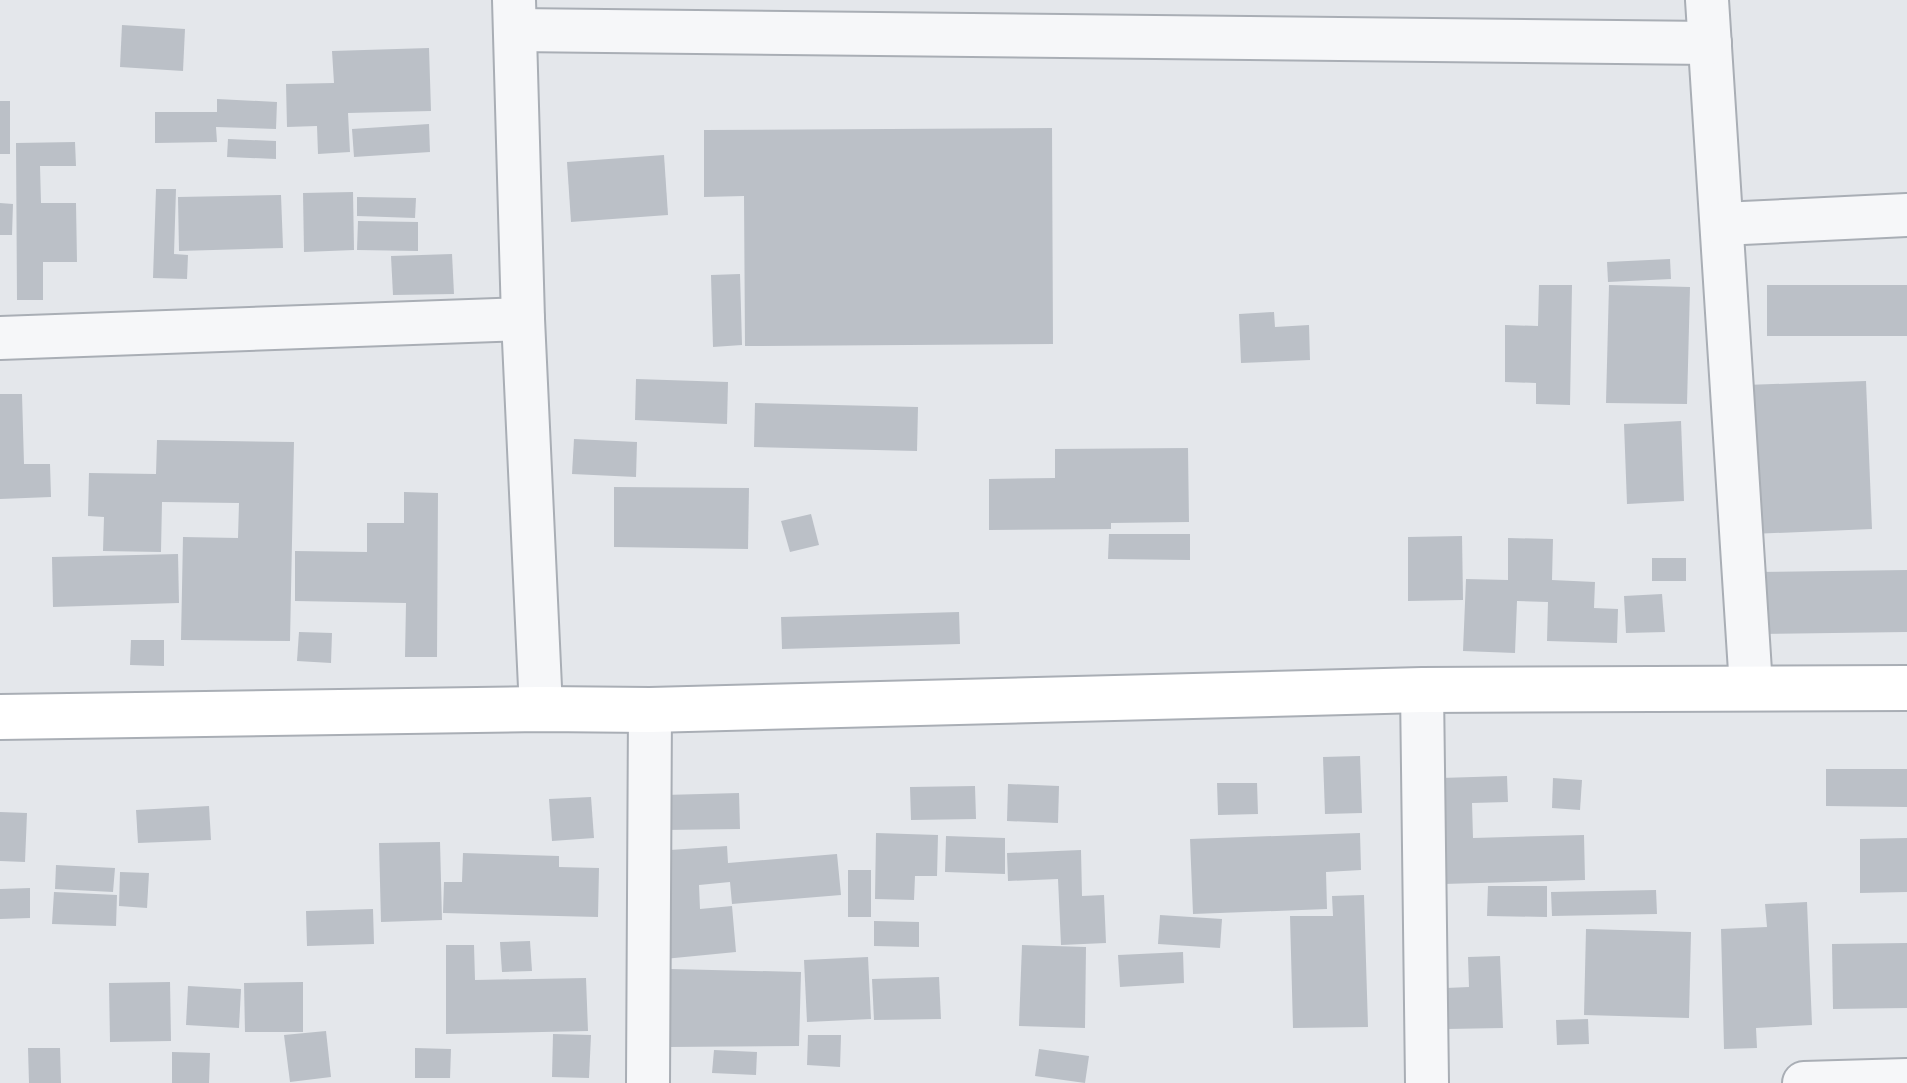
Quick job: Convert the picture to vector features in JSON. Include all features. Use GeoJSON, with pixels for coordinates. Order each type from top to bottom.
{"type":"FeatureCollection","features":[{"type":"Feature","properties":{"kind":"street"},"geometry":{"type":"LineString","coordinates":[[1707,0],[1751,687]]}},
{"type":"Feature","properties":{"kind":"street"},"geometry":{"type":"LineString","coordinates":[[541,709],[523,319],[514,15],[899,17],[1710,43]]}},
{"type":"Feature","properties":{"kind":"street"},"geometry":{"type":"LineString","coordinates":[[1722,224],[1907,215]]}},
{"type":"Feature","properties":{"kind":"street"},"geometry":{"type":"LineString","coordinates":[[0,338],[523,319]]}},
{"type":"Feature","properties":{"kind":"street"},"geometry":{"type":"LineString","coordinates":[[0,717],[650,710],[1422,690],[1907,688]]}},
{"type":"Feature","properties":{"kind":"street"},"geometry":{"type":"LineString","coordinates":[[1422,690],[1427,1083]]}},
{"type":"Feature","properties":{"kind":"street"},"geometry":{"type":"LineString","coordinates":[[648,1083],[650,710]]}},
{"type":"Feature","properties":{"kind":"street"},"geometry":{"type":"LineString","coordinates":[[1804,1083],[1907,1080]]}},
{"type":"Feature","properties":{"kind":"building"},"geometry":{"type":"Polygon","coordinates":[[[122,25],[185,29],[183,71],[120,67],[122,25]]]}},
{"type":"Feature","properties":{"kind":"building"},"geometry":{"type":"Polygon","coordinates":[[[429,48],[431,111],[348,113],[350,152],[318,154],[317,126],[287,127],[286,84],[334,83],[332,51],[429,48]]]}},
{"type":"Feature","properties":{"kind":"building"},"geometry":{"type":"Polygon","coordinates":[[[217,99],[277,102],[276,129],[216,127],[217,142],[155,143],[155,112],[217,112],[217,99]]]}},
{"type":"Feature","properties":{"kind":"building"},"geometry":{"type":"Polygon","coordinates":[[[0,101],[10,101],[10,154],[0,154],[0,101]]]}},
{"type":"Feature","properties":{"kind":"building"},"geometry":{"type":"Polygon","coordinates":[[[429,124],[430,152],[354,157],[352,129],[429,124]]]}},
{"type":"Feature","properties":{"kind":"building"},"geometry":{"type":"Polygon","coordinates":[[[1052,128],[1053,344],[745,346],[744,196],[704,197],[704,130],[1052,128]]]}},
{"type":"Feature","properties":{"kind":"building"},"geometry":{"type":"Polygon","coordinates":[[[228,139],[276,141],[276,159],[227,157],[228,139]]]}},
{"type":"Feature","properties":{"kind":"building"},"geometry":{"type":"Polygon","coordinates":[[[75,142],[76,166],[40,166],[41,203],[76,203],[77,262],[43,262],[43,300],[17,300],[16,143],[75,142]]]}},
{"type":"Feature","properties":{"kind":"building"},"geometry":{"type":"Polygon","coordinates":[[[664,155],[668,215],[571,222],[567,162],[664,155]]]}},
{"type":"Feature","properties":{"kind":"building"},"geometry":{"type":"Polygon","coordinates":[[[156,189],[176,189],[174,254],[188,255],[187,279],[153,278],[156,189]]]}},
{"type":"Feature","properties":{"kind":"building"},"geometry":{"type":"Polygon","coordinates":[[[353,192],[354,250],[304,252],[303,193],[353,192]]]}},
{"type":"Feature","properties":{"kind":"building"},"geometry":{"type":"Polygon","coordinates":[[[281,195],[283,248],[179,251],[178,197],[281,195]]]}},
{"type":"Feature","properties":{"kind":"building"},"geometry":{"type":"Polygon","coordinates":[[[357,197],[416,198],[415,218],[357,216],[357,197]]]}},
{"type":"Feature","properties":{"kind":"building"},"geometry":{"type":"Polygon","coordinates":[[[0,203],[13,204],[12,235],[0,235],[0,203]]]}},
{"type":"Feature","properties":{"kind":"building"},"geometry":{"type":"Polygon","coordinates":[[[358,221],[418,222],[418,251],[357,250],[358,221]]]}},
{"type":"Feature","properties":{"kind":"building"},"geometry":{"type":"Polygon","coordinates":[[[452,254],[454,294],[393,295],[391,256],[452,254]]]}},
{"type":"Feature","properties":{"kind":"building"},"geometry":{"type":"Polygon","coordinates":[[[1670,259],[1671,279],[1608,282],[1607,262],[1670,259]]]}},
{"type":"Feature","properties":{"kind":"building"},"geometry":{"type":"Polygon","coordinates":[[[740,274],[742,345],[713,347],[711,275],[740,274]]]}},
{"type":"Feature","properties":{"kind":"building"},"geometry":{"type":"Polygon","coordinates":[[[1539,285],[1572,285],[1570,405],[1536,404],[1536,383],[1505,382],[1505,325],[1538,326],[1539,285]]]}},
{"type":"Feature","properties":{"kind":"building"},"geometry":{"type":"Polygon","coordinates":[[[1609,285],[1690,287],[1687,404],[1606,403],[1609,285]]]}},
{"type":"Feature","properties":{"kind":"building"},"geometry":{"type":"Polygon","coordinates":[[[1767,285],[1907,285],[1907,336],[1767,336],[1767,285]]]}},
{"type":"Feature","properties":{"kind":"building"},"geometry":{"type":"Polygon","coordinates":[[[1274,312],[1275,327],[1309,325],[1310,360],[1241,363],[1239,314],[1274,312]]]}},
{"type":"Feature","properties":{"kind":"building"},"geometry":{"type":"Polygon","coordinates":[[[636,379],[728,382],[727,424],[635,420],[636,379]]]}},
{"type":"Feature","properties":{"kind":"building"},"geometry":{"type":"Polygon","coordinates":[[[1866,381],[1872,529],[1751,534],[1745,385],[1866,381]]]}},
{"type":"Feature","properties":{"kind":"building"},"geometry":{"type":"Polygon","coordinates":[[[0,394],[22,394],[24,464],[50,464],[51,497],[0,499],[0,394]]]}},
{"type":"Feature","properties":{"kind":"building"},"geometry":{"type":"Polygon","coordinates":[[[755,403],[918,407],[917,451],[754,447],[755,403]]]}},
{"type":"Feature","properties":{"kind":"building"},"geometry":{"type":"Polygon","coordinates":[[[1681,421],[1684,501],[1627,504],[1624,424],[1681,421]]]}},
{"type":"Feature","properties":{"kind":"building"},"geometry":{"type":"Polygon","coordinates":[[[574,439],[637,442],[636,477],[572,474],[574,439]]]}},
{"type":"Feature","properties":{"kind":"building"},"geometry":{"type":"Polygon","coordinates":[[[157,440],[294,442],[290,641],[181,640],[183,537],[238,538],[239,503],[162,502],[161,552],[103,551],[104,517],[88,516],[89,473],[156,474],[157,440]]]}},
{"type":"Feature","properties":{"kind":"building"},"geometry":{"type":"Polygon","coordinates":[[[1188,448],[1189,522],[1111,523],[1111,529],[989,530],[989,479],[1055,478],[1055,449],[1188,448]]]}},
{"type":"Feature","properties":{"kind":"building"},"geometry":{"type":"Polygon","coordinates":[[[614,487],[749,488],[748,549],[614,547],[614,487]]]}},
{"type":"Feature","properties":{"kind":"building"},"geometry":{"type":"Polygon","coordinates":[[[404,492],[438,493],[437,657],[405,657],[406,603],[295,601],[295,551],[367,552],[367,523],[404,523],[404,492]]]}},
{"type":"Feature","properties":{"kind":"building"},"geometry":{"type":"Polygon","coordinates":[[[811,514],[819,545],[790,552],[781,521],[811,514]]]}},
{"type":"Feature","properties":{"kind":"building"},"geometry":{"type":"Polygon","coordinates":[[[1109,534],[1190,534],[1190,560],[1108,559],[1109,534]]]}},
{"type":"Feature","properties":{"kind":"building"},"geometry":{"type":"Polygon","coordinates":[[[1462,536],[1463,600],[1408,601],[1408,537],[1462,536]]]}},
{"type":"Feature","properties":{"kind":"building"},"geometry":{"type":"Polygon","coordinates":[[[1508,538],[1553,539],[1552,580],[1595,582],[1594,608],[1618,609],[1617,643],[1547,641],[1548,602],[1517,601],[1515,653],[1463,651],[1466,579],[1508,580],[1508,538]]]}},
{"type":"Feature","properties":{"kind":"building"},"geometry":{"type":"Polygon","coordinates":[[[178,554],[179,603],[53,607],[52,557],[178,554]]]}},
{"type":"Feature","properties":{"kind":"building"},"geometry":{"type":"Polygon","coordinates":[[[1652,558],[1686,558],[1686,581],[1652,581],[1652,558]]]}},
{"type":"Feature","properties":{"kind":"building"},"geometry":{"type":"Polygon","coordinates":[[[1907,570],[1907,632],[1753,634],[1752,572],[1907,570]]]}},
{"type":"Feature","properties":{"kind":"building"},"geometry":{"type":"Polygon","coordinates":[[[1662,594],[1665,632],[1626,633],[1624,596],[1662,594]]]}},
{"type":"Feature","properties":{"kind":"building"},"geometry":{"type":"Polygon","coordinates":[[[959,612],[960,644],[782,649],[781,617],[959,612]]]}},
{"type":"Feature","properties":{"kind":"building"},"geometry":{"type":"Polygon","coordinates":[[[299,632],[332,633],[331,663],[297,661],[299,632]]]}},
{"type":"Feature","properties":{"kind":"building"},"geometry":{"type":"Polygon","coordinates":[[[131,640],[164,640],[164,666],[130,665],[131,640]]]}},
{"type":"Feature","properties":{"kind":"building"},"geometry":{"type":"Polygon","coordinates":[[[1360,756],[1362,813],[1325,814],[1323,757],[1360,756]]]}},
{"type":"Feature","properties":{"kind":"building"},"geometry":{"type":"Polygon","coordinates":[[[1826,769],[1907,769],[1907,807],[1826,806],[1826,769]]]}},
{"type":"Feature","properties":{"kind":"building"},"geometry":{"type":"Polygon","coordinates":[[[1507,776],[1508,802],[1472,803],[1473,838],[1584,835],[1585,880],[1443,884],[1440,778],[1507,776]]]}},
{"type":"Feature","properties":{"kind":"building"},"geometry":{"type":"Polygon","coordinates":[[[1553,778],[1582,780],[1580,810],[1552,808],[1553,778]]]}},
{"type":"Feature","properties":{"kind":"building"},"geometry":{"type":"Polygon","coordinates":[[[1217,783],[1257,783],[1258,814],[1218,815],[1217,783]]]}},
{"type":"Feature","properties":{"kind":"building"},"geometry":{"type":"Polygon","coordinates":[[[1008,784],[1059,786],[1058,823],[1007,821],[1008,784]]]}},
{"type":"Feature","properties":{"kind":"building"},"geometry":{"type":"Polygon","coordinates":[[[975,786],[976,819],[911,820],[910,787],[975,786]]]}},
{"type":"Feature","properties":{"kind":"building"},"geometry":{"type":"Polygon","coordinates":[[[739,793],[740,829],[665,830],[664,795],[739,793]]]}},
{"type":"Feature","properties":{"kind":"building"},"geometry":{"type":"Polygon","coordinates":[[[591,797],[594,838],[552,841],[549,799],[591,797]]]}},
{"type":"Feature","properties":{"kind":"building"},"geometry":{"type":"Polygon","coordinates":[[[209,806],[211,840],[138,843],[136,810],[209,806]]]}},
{"type":"Feature","properties":{"kind":"building"},"geometry":{"type":"Polygon","coordinates":[[[0,812],[27,813],[25,862],[0,861],[0,812]]]}},
{"type":"Feature","properties":{"kind":"building"},"geometry":{"type":"Polygon","coordinates":[[[876,833],[938,835],[937,876],[915,876],[914,900],[875,899],[876,833]]]}},
{"type":"Feature","properties":{"kind":"building"},"geometry":{"type":"Polygon","coordinates":[[[1360,833],[1361,870],[1326,872],[1327,909],[1193,914],[1190,839],[1360,833]]]}},
{"type":"Feature","properties":{"kind":"building"},"geometry":{"type":"Polygon","coordinates":[[[946,836],[1005,838],[1005,874],[945,872],[946,836]]]}},
{"type":"Feature","properties":{"kind":"building"},"geometry":{"type":"Polygon","coordinates":[[[1907,838],[1907,892],[1860,893],[1860,839],[1907,838]]]}},
{"type":"Feature","properties":{"kind":"building"},"geometry":{"type":"Polygon","coordinates":[[[440,842],[442,920],[381,922],[379,843],[440,842]]]}},
{"type":"Feature","properties":{"kind":"building"},"geometry":{"type":"Polygon","coordinates":[[[727,846],[728,863],[837,854],[841,895],[732,904],[730,882],[699,885],[700,909],[732,906],[736,952],[664,959],[656,851],[727,846]]]}},
{"type":"Feature","properties":{"kind":"building"},"geometry":{"type":"Polygon","coordinates":[[[1081,850],[1082,896],[1104,895],[1106,943],[1061,945],[1058,879],[1008,881],[1007,853],[1081,850]]]}},
{"type":"Feature","properties":{"kind":"building"},"geometry":{"type":"Polygon","coordinates":[[[463,853],[559,856],[559,867],[599,868],[598,917],[443,913],[444,882],[462,882],[463,853]]]}},
{"type":"Feature","properties":{"kind":"building"},"geometry":{"type":"Polygon","coordinates":[[[56,865],[115,868],[113,892],[55,889],[56,865]]]}},
{"type":"Feature","properties":{"kind":"building"},"geometry":{"type":"Polygon","coordinates":[[[848,870],[871,870],[871,917],[848,917],[848,870]]]}},
{"type":"Feature","properties":{"kind":"building"},"geometry":{"type":"Polygon","coordinates":[[[120,872],[149,873],[147,908],[119,906],[120,872]]]}},
{"type":"Feature","properties":{"kind":"building"},"geometry":{"type":"Polygon","coordinates":[[[1488,886],[1547,886],[1547,917],[1487,916],[1488,886]]]}},
{"type":"Feature","properties":{"kind":"building"},"geometry":{"type":"Polygon","coordinates":[[[30,888],[30,918],[0,919],[0,889],[30,888]]]}},
{"type":"Feature","properties":{"kind":"building"},"geometry":{"type":"Polygon","coordinates":[[[1656,890],[1657,914],[1552,916],[1551,892],[1656,890]]]}},
{"type":"Feature","properties":{"kind":"building"},"geometry":{"type":"Polygon","coordinates":[[[54,892],[117,895],[116,926],[52,924],[54,892]]]}},
{"type":"Feature","properties":{"kind":"building"},"geometry":{"type":"Polygon","coordinates":[[[1364,895],[1368,1027],[1293,1028],[1290,916],[1333,916],[1332,896],[1364,895]]]}},
{"type":"Feature","properties":{"kind":"building"},"geometry":{"type":"Polygon","coordinates":[[[1807,902],[1812,1025],[1756,1028],[1757,1048],[1724,1049],[1721,929],[1767,927],[1765,904],[1807,902]]]}},
{"type":"Feature","properties":{"kind":"building"},"geometry":{"type":"Polygon","coordinates":[[[373,909],[374,944],[307,946],[306,911],[373,909]]]}},
{"type":"Feature","properties":{"kind":"building"},"geometry":{"type":"Polygon","coordinates":[[[1160,915],[1222,919],[1220,948],[1158,944],[1160,915]]]}},
{"type":"Feature","properties":{"kind":"building"},"geometry":{"type":"Polygon","coordinates":[[[874,921],[919,922],[919,947],[874,946],[874,921]]]}},
{"type":"Feature","properties":{"kind":"building"},"geometry":{"type":"Polygon","coordinates":[[[1586,929],[1691,932],[1689,1018],[1584,1015],[1586,929]]]}},
{"type":"Feature","properties":{"kind":"building"},"geometry":{"type":"Polygon","coordinates":[[[530,941],[532,971],[502,972],[500,942],[530,941]]]}},
{"type":"Feature","properties":{"kind":"building"},"geometry":{"type":"Polygon","coordinates":[[[1907,943],[1907,1008],[1833,1009],[1832,944],[1907,943]]]}},
{"type":"Feature","properties":{"kind":"building"},"geometry":{"type":"Polygon","coordinates":[[[446,945],[474,945],[475,980],[586,978],[588,1031],[446,1034],[446,945]]]}},
{"type":"Feature","properties":{"kind":"building"},"geometry":{"type":"Polygon","coordinates":[[[1022,945],[1086,947],[1085,1028],[1019,1026],[1022,945]]]}},
{"type":"Feature","properties":{"kind":"building"},"geometry":{"type":"Polygon","coordinates":[[[1183,952],[1184,983],[1120,987],[1118,955],[1183,952]]]}},
{"type":"Feature","properties":{"kind":"building"},"geometry":{"type":"Polygon","coordinates":[[[1500,956],[1503,1028],[1447,1029],[1446,988],[1469,987],[1468,957],[1500,956]]]}},
{"type":"Feature","properties":{"kind":"building"},"geometry":{"type":"Polygon","coordinates":[[[868,957],[871,1019],[807,1022],[804,960],[868,957]]]}},
{"type":"Feature","properties":{"kind":"building"},"geometry":{"type":"Polygon","coordinates":[[[670,969],[801,972],[799,1046],[669,1047],[670,969]]]}},
{"type":"Feature","properties":{"kind":"building"},"geometry":{"type":"Polygon","coordinates":[[[939,977],[941,1019],[874,1020],[872,979],[939,977]]]}},
{"type":"Feature","properties":{"kind":"building"},"geometry":{"type":"Polygon","coordinates":[[[170,982],[171,1041],[110,1042],[109,983],[170,982]]]}},
{"type":"Feature","properties":{"kind":"building"},"geometry":{"type":"Polygon","coordinates":[[[303,982],[303,1032],[245,1032],[244,983],[303,982]]]}},
{"type":"Feature","properties":{"kind":"building"},"geometry":{"type":"Polygon","coordinates":[[[188,986],[241,989],[239,1028],[186,1025],[188,986]]]}},
{"type":"Feature","properties":{"kind":"building"},"geometry":{"type":"Polygon","coordinates":[[[1588,1019],[1589,1044],[1557,1045],[1556,1020],[1588,1019]]]}},
{"type":"Feature","properties":{"kind":"building"},"geometry":{"type":"Polygon","coordinates":[[[326,1031],[331,1077],[290,1082],[284,1035],[326,1031]]]}},
{"type":"Feature","properties":{"kind":"building"},"geometry":{"type":"Polygon","coordinates":[[[553,1034],[591,1035],[589,1078],[552,1077],[553,1034]]]}},
{"type":"Feature","properties":{"kind":"building"},"geometry":{"type":"Polygon","coordinates":[[[808,1035],[841,1035],[840,1067],[807,1065],[808,1035]]]}},
{"type":"Feature","properties":{"kind":"building"},"geometry":{"type":"Polygon","coordinates":[[[28,1048],[60,1048],[61,1083],[29,1083],[28,1048]]]}},
{"type":"Feature","properties":{"kind":"building"},"geometry":{"type":"Polygon","coordinates":[[[415,1048],[451,1049],[450,1078],[415,1078],[415,1048]]]}},
{"type":"Feature","properties":{"kind":"building"},"geometry":{"type":"Polygon","coordinates":[[[1039,1049],[1089,1056],[1085,1083],[1035,1076],[1039,1049]]]}},
{"type":"Feature","properties":{"kind":"building"},"geometry":{"type":"Polygon","coordinates":[[[714,1050],[757,1052],[756,1075],[712,1073],[714,1050]]]}},
{"type":"Feature","properties":{"kind":"building"},"geometry":{"type":"Polygon","coordinates":[[[172,1052],[210,1053],[209,1083],[172,1083],[172,1052]]]}}]}
